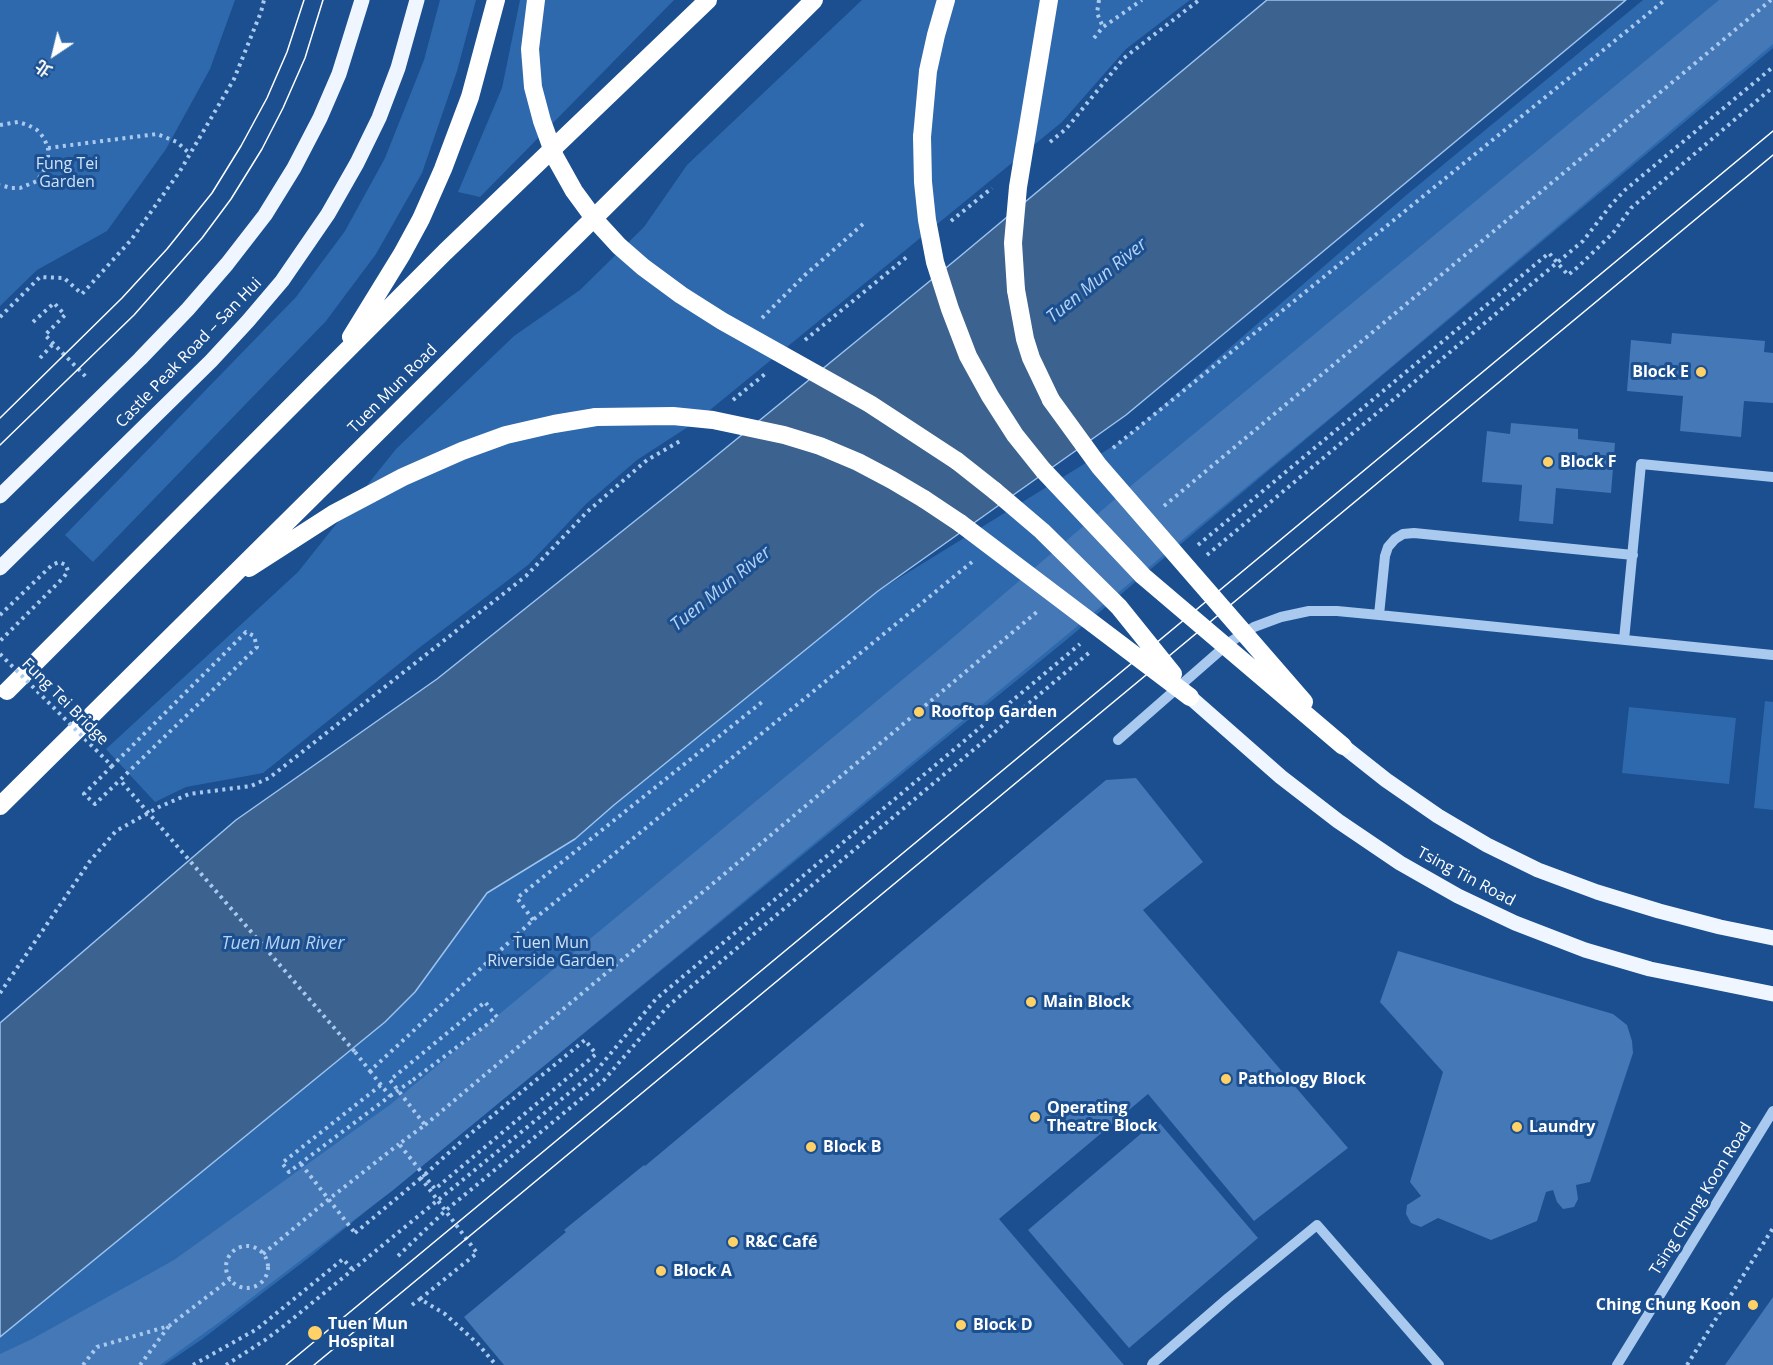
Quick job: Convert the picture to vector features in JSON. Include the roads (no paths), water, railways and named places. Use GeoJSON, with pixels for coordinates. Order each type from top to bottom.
{"type":"FeatureCollection","features":[{"type":"Feature","properties":{"kind":"highway"},"geometry":{"type":"LineString","coordinates":[[333,363],[402,254],[421,219],[470,97],[496,0]]}},
{"type":"Feature","properties":{"kind":"highway"},"geometry":{"type":"LineString","coordinates":[[536,0],[530,49],[533,87],[542,121],[555,157],[574,191],[596,221],[619,246],[681,296],[870,404],[957,461],[995,490],[1042,531],[1119,607],[1190,697]]}},
{"type":"Feature","properties":{"kind":"highway"},"geometry":{"type":"LineString","coordinates":[[7,691],[333,363],[708,0]]}},
{"type":"Feature","properties":{"kind":"highway","name":"Tuen Mun Road"},"geometry":{"type":"LineString","coordinates":[[0,806],[813,0]]}},
{"type":"Feature","properties":{"kind":"highway"},"geometry":{"type":"LineString","coordinates":[[946,0],[928,71],[922,137],[923,182],[935,262],[968,356],[1015,435],[1043,470],[1143,576],[1343,746]]}},
{"type":"Feature","properties":{"kind":"highway"},"geometry":{"type":"LineString","coordinates":[[1049,0],[1022,164],[1013,243],[1018,309],[1031,358],[1051,400],[1099,466],[1343,746]]}},
{"type":"Feature","properties":{"kind":"highway"},"geometry":{"type":"LineString","coordinates":[[218,589],[333,514],[413,472],[462,451],[506,435],[596,417],[673,416],[731,423],[784,435],[820,446],[892,480],[960,523],[1190,697]]}},
{"type":"Feature","properties":{"kind":"main road","name":"Castle Peak Road – San Hui"},"geometry":{"type":"LineString","coordinates":[[0,496],[188,309],[265,215],[294,168],[320,118],[339,74],[362,0]]}},
{"type":"Feature","properties":{"kind":"main road","name":"Castle Peak Road – San Hui"},"geometry":{"type":"LineString","coordinates":[[0,568],[204,369],[282,281],[328,214],[370,136],[398,68],[417,0]]}},
{"type":"Feature","properties":{"kind":"main road","name":"Tsing Tin Road"},"geometry":{"type":"LineString","coordinates":[[1190,697],[1281,777],[1338,821],[1400,863],[1458,896],[1515,923],[1585,950],[1650,969],[1773,994]]}},
{"type":"Feature","properties":{"kind":"main road"},"geometry":{"type":"LineString","coordinates":[[1343,746],[1386,780],[1438,816],[1538,870],[1597,892],[1659,911],[1773,938]]}},
{"type":"Feature","properties":{"kind":"street"},"geometry":{"type":"LineString","coordinates":[[1624,640],[1641,464],[1773,477]]}},
{"type":"Feature","properties":{"kind":"street"},"geometry":{"type":"LineString","coordinates":[[1379,615],[1385,556],[1388,547],[1403,534],[1414,533],[1633,555]]}},
{"type":"Feature","properties":{"kind":"street"},"geometry":{"type":"LineString","coordinates":[[1118,740],[1230,642],[1254,627],[1281,617],[1309,611],[1337,611],[1773,655]]}},
{"type":"Feature","properties":{"kind":"street","name":"Tsing Chung Koon Road"},"geometry":{"type":"LineString","coordinates":[[1617,1365],[1773,1111]]}},
{"type":"Feature","properties":{"kind":"street"},"geometry":{"type":"LineString","coordinates":[[1152,1365],[1228,1298],[1317,1225],[1439,1365]]}},
{"type":"Feature","properties":{"kind":"water","name":"Tuen Mun River"},"geometry":{"type":"Polygon","coordinates":[[[1267,0],[1626,0],[1126,415],[878,591],[575,839],[487,893],[415,992],[385,1022],[0,1337],[0,1023],[236,820],[437,679],[705,465],[1267,0]]]}},
{"type":"Feature","properties":{"kind":"tram line"},"geometry":{"type":"LineString","coordinates":[[0,418],[122,298],[167,249],[212,193],[267,98],[287,52],[304,0]]}},
{"type":"Feature","properties":{"kind":"tram line"},"geometry":{"type":"LineString","coordinates":[[0,445],[134,315],[202,238],[231,199],[262,149],[283,108],[305,58],[323,0]]}},
{"type":"Feature","properties":{"kind":"tram line"},"geometry":{"type":"LineString","coordinates":[[286,1365],[1773,131]]}},
{"type":"Feature","properties":{"kind":"tram line"},"geometry":{"type":"LineString","coordinates":[[314,1365],[1773,155]]}},
{"type":"Feature","properties":{"kind":"place","name":"Block E"},"geometry":{"type":"Point","coordinates":[1701,372]}},
{"type":"Feature","properties":{"kind":"place","name":"Block F"},"geometry":{"type":"Point","coordinates":[1548,462]}},
{"type":"Feature","properties":{"kind":"place","name":"Rooftop Garden"},"geometry":{"type":"Point","coordinates":[919,712]}},
{"type":"Feature","properties":{"kind":"place","name":"Main Block"},"geometry":{"type":"Point","coordinates":[1031,1002]}},
{"type":"Feature","properties":{"kind":"place","name":"Pathology Block"},"geometry":{"type":"Point","coordinates":[1226,1079]}},
{"type":"Feature","properties":{"kind":"place","name":"Operating Theatre Block"},"geometry":{"type":"Point","coordinates":[1035,1117]}},
{"type":"Feature","properties":{"kind":"place","name":"Laundry"},"geometry":{"type":"Point","coordinates":[1517,1127]}},
{"type":"Feature","properties":{"kind":"place","name":"Block B"},"geometry":{"type":"Point","coordinates":[811,1147]}},
{"type":"Feature","properties":{"kind":"place","name":"R&C Café"},"geometry":{"type":"Point","coordinates":[733,1242]}},
{"type":"Feature","properties":{"kind":"place","name":"Block A"},"geometry":{"type":"Point","coordinates":[661,1271]}},
{"type":"Feature","properties":{"kind":"place","name":"Ching Chung Koon"},"geometry":{"type":"Point","coordinates":[1753,1305]}},
{"type":"Feature","properties":{"kind":"place","name":"Block D"},"geometry":{"type":"Point","coordinates":[961,1325]}},
{"type":"Feature","properties":{"kind":"place","name":"Tuen Mun Hospital"},"geometry":{"type":"Point","coordinates":[315,1333]}},
{"type":"Feature","properties":{"kind":"park label","name":"Fung Tei Garden"},"geometry":{"type":"Point","coordinates":[67,173]}},
{"type":"Feature","properties":{"kind":"park label","name":"Tuen Mun Riverside Garden"},"geometry":{"type":"Point","coordinates":[551,952]}}]}
